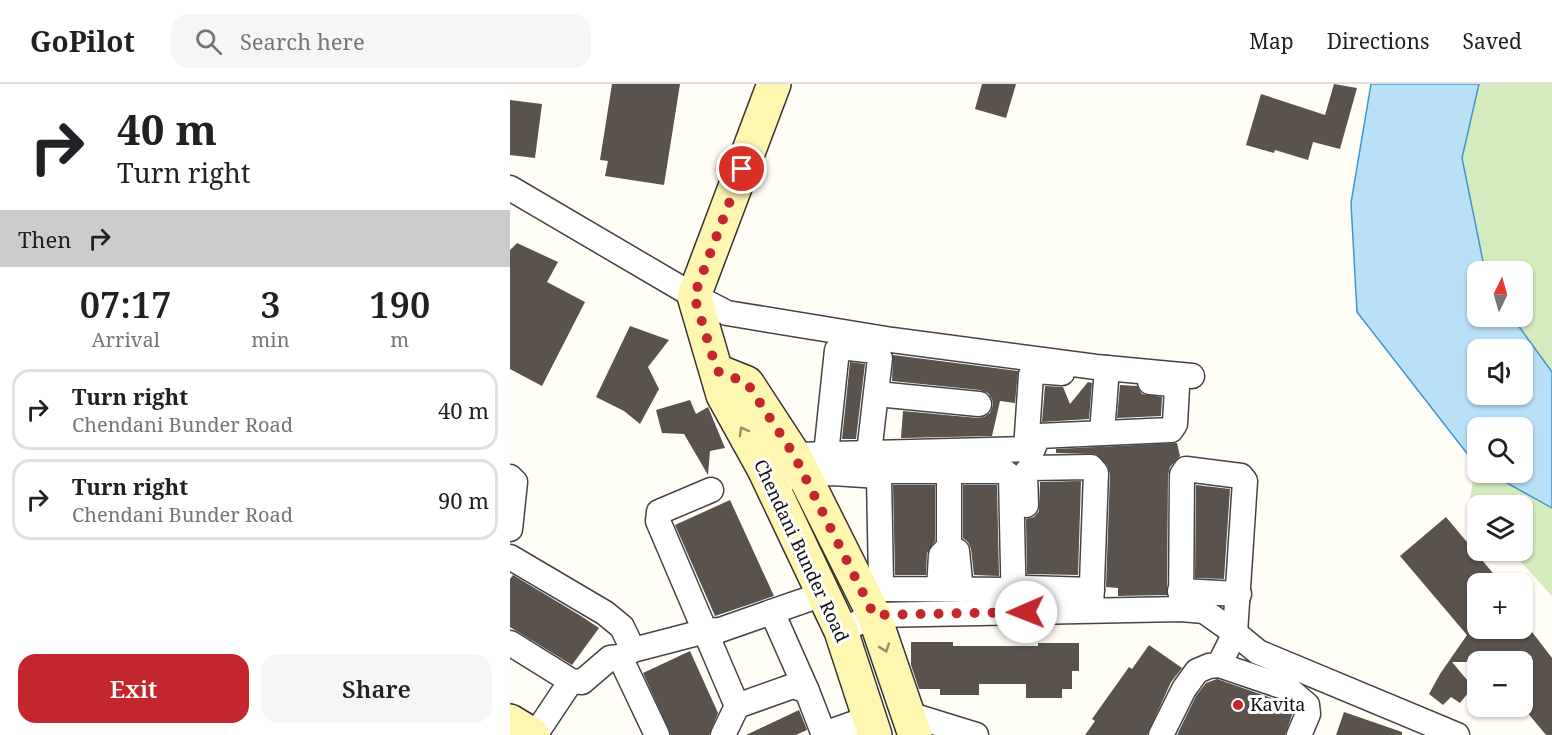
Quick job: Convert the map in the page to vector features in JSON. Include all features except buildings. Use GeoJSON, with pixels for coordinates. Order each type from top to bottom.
{"type":"FeatureCollection","features":[{"type":"Feature","properties":{"kind":"main road"},"geometry":{"type":"LineString","coordinates":[[694,296],[774,84]]}},
{"type":"Feature","properties":{"kind":"main road","name":"Chendani Bunder Road"},"geometry":{"type":"LineString","coordinates":[[694,296],[723,395],[767,475],[841,631],[872,727]]}},
{"type":"Feature","properties":{"kind":"main road","name":"Chendani Bunder Road"},"geometry":{"type":"LineString","coordinates":[[717,371],[747,383],[808,461],[874,615],[912,725]]}},
{"type":"Feature","properties":{"kind":"main road"},"geometry":{"type":"LineString","coordinates":[[510,721],[534,735]]}},
{"type":"Feature","properties":{"kind":"street"},"geometry":{"type":"LineString","coordinates":[[510,188],[727,313],[1107,373]]}},
{"type":"Feature","properties":{"kind":"street"},"geometry":{"type":"LineString","coordinates":[[892,340],[893,350],[1009,362]]}},
{"type":"Feature","properties":{"kind":"street"},"geometry":{"type":"LineString","coordinates":[[808,461],[837,350],[840,346],[875,351],[880,358],[869,453]]}},
{"type":"Feature","properties":{"kind":"street"},"geometry":{"type":"LineString","coordinates":[[1026,449],[1031,375],[1036,371],[1192,376]]}},
{"type":"Feature","properties":{"kind":"street"},"geometry":{"type":"LineString","coordinates":[[1102,433],[1107,373]]}},
{"type":"Feature","properties":{"kind":"street"},"geometry":{"type":"LineString","coordinates":[[767,475],[808,461],[869,453],[1033,449],[1038,436],[1171,430],[1175,424],[1177,387],[1142,376]]}},
{"type":"Feature","properties":{"kind":"street"},"geometry":{"type":"LineString","coordinates":[[877,394],[979,404]]}},
{"type":"Feature","properties":{"kind":"street"},"geometry":{"type":"LineString","coordinates":[[808,461],[833,473],[879,476],[885,471],[1004,471],[1011,477],[1020,601]]}},
{"type":"Feature","properties":{"kind":"street"},"geometry":{"type":"LineString","coordinates":[[1020,601],[1025,474],[1030,468],[1091,467],[1096,473],[1092,600]]}},
{"type":"Feature","properties":{"kind":"street"},"geometry":{"type":"LineString","coordinates":[[1181,600],[1182,475],[1186,469],[1241,476],[1245,481],[1235,633],[1219,665]]}},
{"type":"Feature","properties":{"kind":"street"},"geometry":{"type":"LineString","coordinates":[[949,471],[949,547],[941,555],[950,590]]}},
{"type":"Feature","properties":{"kind":"street"},"geometry":{"type":"LineString","coordinates":[[879,476],[881,582],[886,589],[950,590],[1020,601]]}},
{"type":"Feature","properties":{"kind":"street"},"geometry":{"type":"LineString","coordinates":[[510,477],[515,482],[510,529]]}},
{"type":"Feature","properties":{"kind":"street"},"geometry":{"type":"LineString","coordinates":[[711,490],[659,512],[658,521],[737,706]]}},
{"type":"Feature","properties":{"kind":"street"},"geometry":{"type":"LineString","coordinates":[[510,557],[605,613],[622,627],[627,654],[657,735]]}},
{"type":"Feature","properties":{"kind":"street"},"geometry":{"type":"LineString","coordinates":[[510,643],[571,681],[582,682],[610,658],[706,631],[720,630],[823,594]]}},
{"type":"Feature","properties":{"kind":"street"},"geometry":{"type":"LineString","coordinates":[[841,631],[874,615],[1020,601],[1181,600],[1239,594]]}},
{"type":"Feature","properties":{"kind":"street"},"geometry":{"type":"LineString","coordinates":[[1181,600],[1204,611],[1258,652],[1457,735]]}},
{"type":"Feature","properties":{"kind":"street"},"geometry":{"type":"LineString","coordinates":[[772,612],[824,734],[872,727]]}},
{"type":"Feature","properties":{"kind":"street"},"geometry":{"type":"LineString","coordinates":[[1161,735],[1184,688],[1197,671],[1219,665],[1287,688],[1307,705],[1308,714],[1299,735]]}},
{"type":"Feature","properties":{"kind":"street"},"geometry":{"type":"LineString","coordinates":[[534,735],[571,681]]}},
{"type":"Feature","properties":{"kind":"street"},"geometry":{"type":"LineString","coordinates":[[723,735],[737,706],[794,686],[807,691]]}},
{"type":"Feature","properties":{"kind":"street"},"geometry":{"type":"LineString","coordinates":[[912,725],[976,735]]}},
{"type":"Feature","properties":{"kind":"green space"},"geometry":{"type":"Polygon","coordinates":[[[1479,84],[1552,84],[1552,372],[1533,346],[1533,339],[1528,339],[1519,327],[1533,327],[1533,261],[1483,261],[1462,158],[1479,84]]]}},
{"type":"Feature","properties":{"kind":"green space"},"geometry":{"type":"Polygon","coordinates":[[[1473,483],[1507,483],[1529,495],[1470,495],[1473,483]]]}},
{"type":"Feature","properties":{"kind":"green space"},"geometry":{"type":"Polygon","coordinates":[[[1533,497],[1552,508],[1552,596],[1520,561],[1533,561],[1533,497]]]}},
{"type":"Feature","properties":{"kind":"water"},"geometry":{"type":"Polygon","coordinates":[[[1371,84],[1479,84],[1462,158],[1483,261],[1467,261],[1467,327],[1519,327],[1528,339],[1467,339],[1467,405],[1533,405],[1533,346],[1552,372],[1552,508],[1533,497],[1533,495],[1529,495],[1507,483],[1533,483],[1533,417],[1467,417],[1467,453],[1357,312],[1351,203],[1371,84]]]}},
{"type":"Feature","properties":{"kind":"place","name":"Kavita"},"geometry":{"type":"Point","coordinates":[1238,705]}},
{"type":"Feature","properties":{"kind":"route"},"geometry":{"type":"LineString","coordinates":[[742,169],[694,296],[717,371],[747,383],[794,455],[874,615],[1026,612]]}}]}
